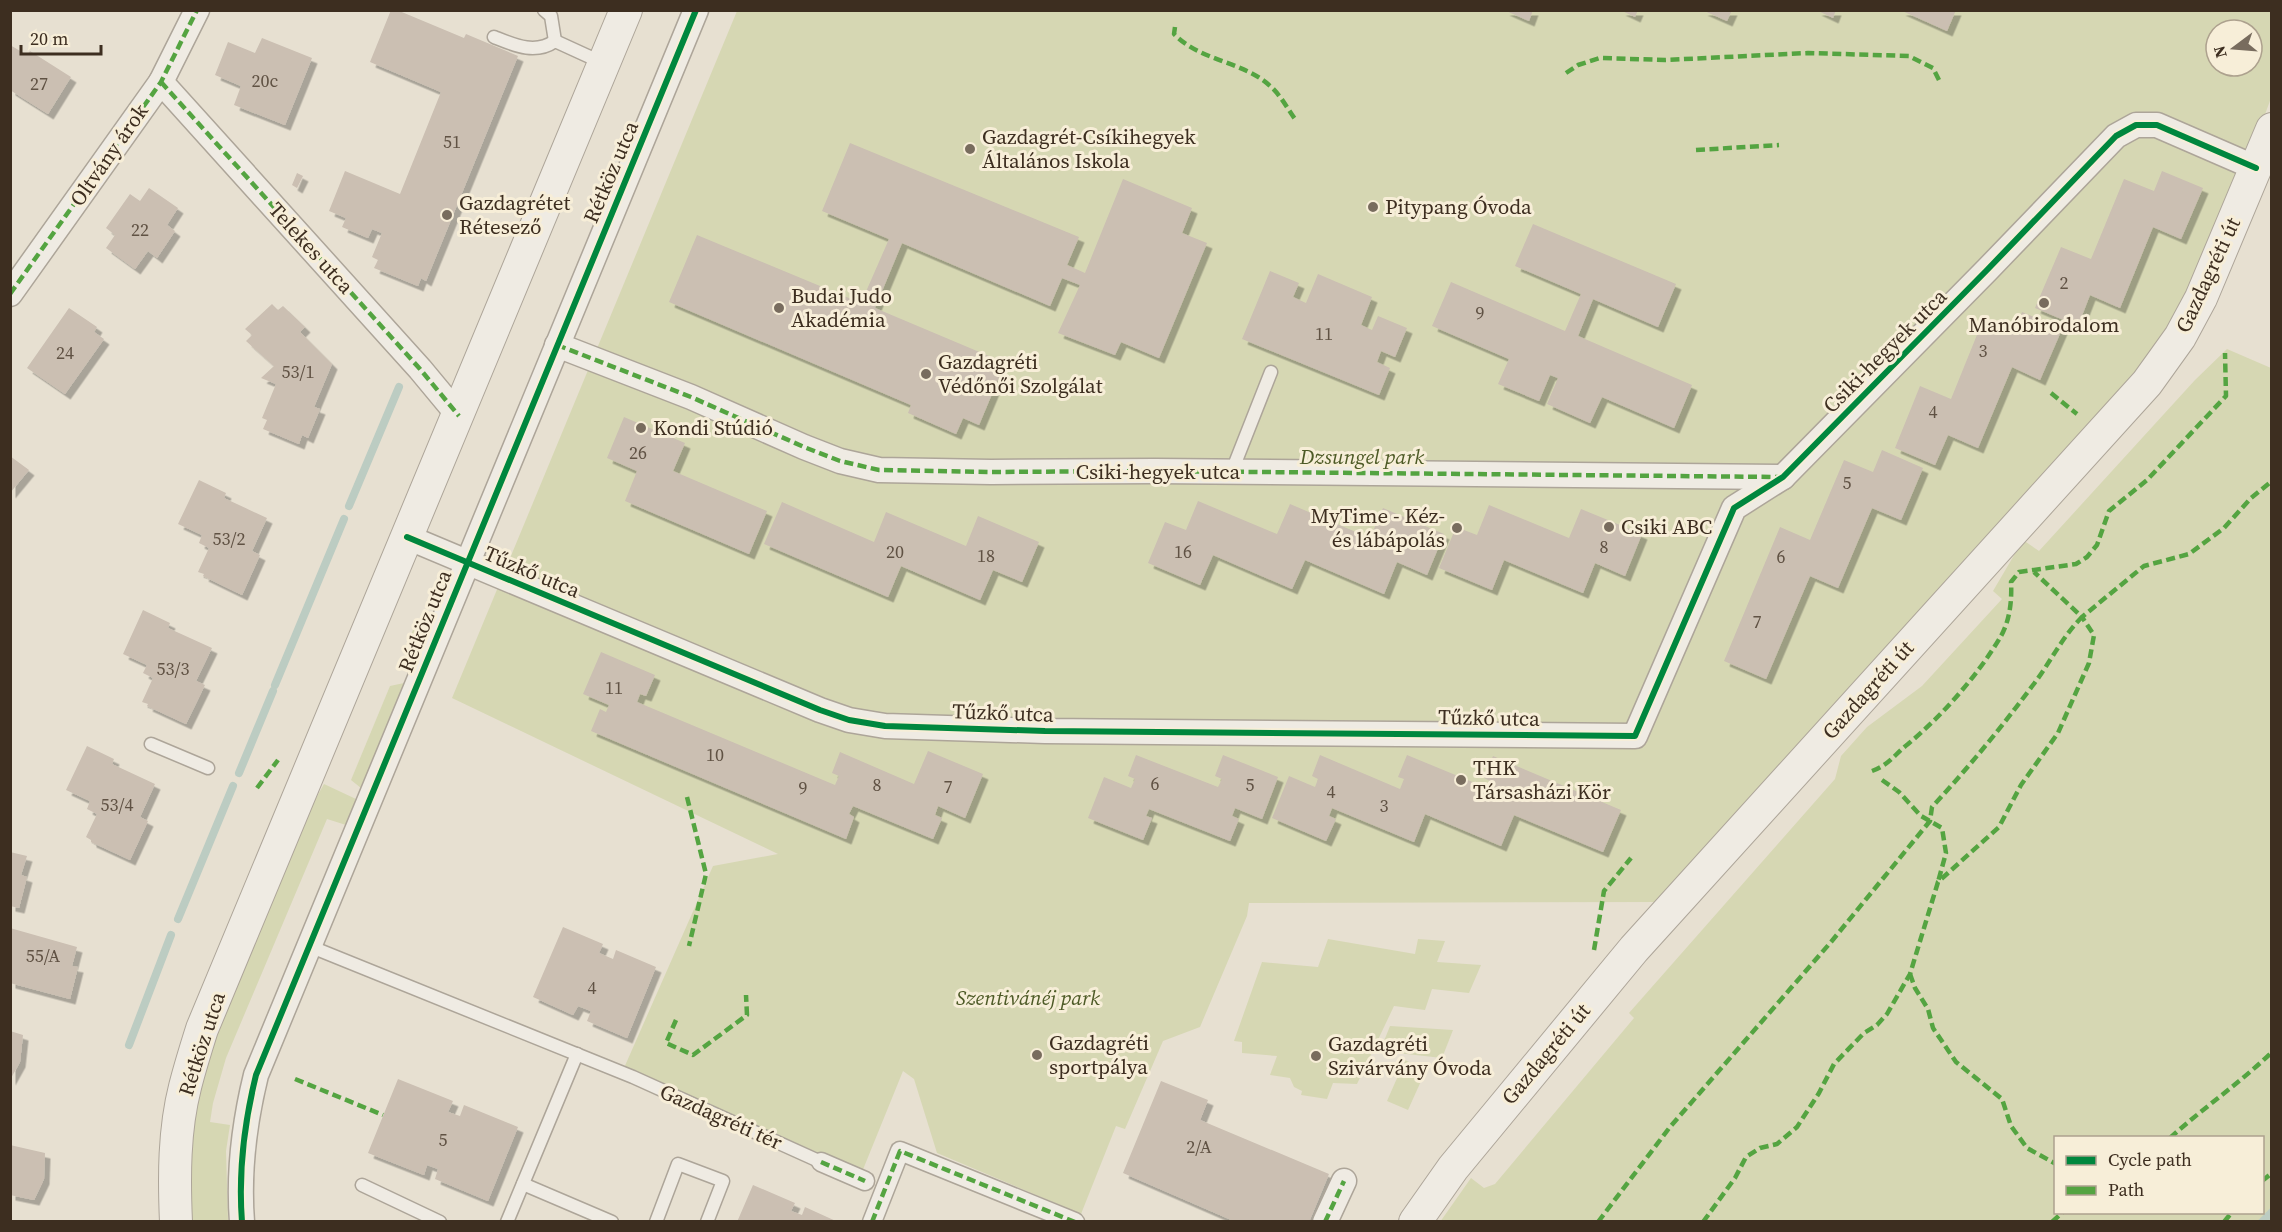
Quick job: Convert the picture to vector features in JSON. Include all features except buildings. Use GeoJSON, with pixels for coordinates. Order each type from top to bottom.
{"type":"FeatureCollection","features":[{"type":"Feature","properties":{"kind":"street","name":"Oltvány árok"},"geometry":{"type":"LineString","coordinates":[[10,294],[161,81],[197,10]]}},
{"type":"Feature","properties":{"kind":"street","name":"Rétköz utca"},"geometry":{"type":"LineString","coordinates":[[176,1221],[174,1179],[178,1125],[184,1088],[202,1029],[626,10]]}},
{"type":"Feature","properties":{"kind":"street","name":"Rétköz utca"},"geometry":{"type":"LineString","coordinates":[[242,1221],[241,1154],[247,1112],[256,1075],[696,10]]}},
{"type":"Feature","properties":{"kind":"street","name":"Telekes utca"},"geometry":{"type":"LineString","coordinates":[[161,81],[420,369],[459,416]]}},
{"type":"Feature","properties":{"kind":"street","name":"Csiki-hegyek utca"},"geometry":{"type":"LineString","coordinates":[[1635,736],[1734,508],[1783,477],[2125,129],[2136,125],[2157,125],[2256,168]]}},
{"type":"Feature","properties":{"kind":"street","name":"Gazdagréti út"},"geometry":{"type":"LineString","coordinates":[[1415,1221],[1453,1168],[1634,949],[2147,382],[2180,337],[2202,298],[2271,129]]}},
{"type":"Feature","properties":{"kind":"street","name":"Csiki-hegyek utca"},"geometry":{"type":"LineString","coordinates":[[557,345],[840,461],[879,470],[1783,477]]}},
{"type":"Feature","properties":{"kind":"street","name":"Tűzkő utca"},"geometry":{"type":"LineString","coordinates":[[407,537],[820,710],[849,720],[885,726],[1051,731],[1635,736]]}},
{"type":"Feature","properties":{"kind":"street"},"geometry":{"type":"LineString","coordinates":[[873,1221],[900,1151],[1075,1221]]}},
{"type":"Feature","properties":{"kind":"street","name":"Gazdagréti tér"},"geometry":{"type":"LineString","coordinates":[[821,1162],[865,1181]]}},
{"type":"Feature","properties":{"kind":"street"},"geometry":{"type":"LineString","coordinates":[[1325,1221],[1344,1181]]}},
{"type":"Feature","properties":{"kind":"lane"},"geometry":{"type":"LineString","coordinates":[[544,10],[550,16],[555,41]]}},
{"type":"Feature","properties":{"kind":"lane"},"geometry":{"type":"LineString","coordinates":[[494,37],[520,47],[545,48],[555,41]]}},
{"type":"Feature","properties":{"kind":"lane"},"geometry":{"type":"LineString","coordinates":[[555,41],[604,63]]}},
{"type":"Feature","properties":{"kind":"lane"},"geometry":{"type":"LineString","coordinates":[[1232,471],[1271,372]]}},
{"type":"Feature","properties":{"kind":"lane"},"geometry":{"type":"LineString","coordinates":[[151,744],[208,768]]}},
{"type":"Feature","properties":{"kind":"lane","name":"Gazdagréti tér"},"geometry":{"type":"LineString","coordinates":[[309,946],[633,1077],[821,1162]]}},
{"type":"Feature","properties":{"kind":"lane"},"geometry":{"type":"LineString","coordinates":[[507,1221],[577,1054]]}},
{"type":"Feature","properties":{"kind":"lane"},"geometry":{"type":"LineString","coordinates":[[656,1221],[678,1164],[723,1181],[707,1221]]}},
{"type":"Feature","properties":{"kind":"lane"},"geometry":{"type":"LineString","coordinates":[[523,1184],[612,1221]]}},
{"type":"Feature","properties":{"kind":"lane"},"geometry":{"type":"LineString","coordinates":[[362,1185],[440,1221]]}},
{"type":"Feature","properties":{"kind":"green space","name":"Dzsungel park"},"geometry":{"type":"Polygon","coordinates":[[[737,11],[2271,11],[2271,98],[2195,306],[1664,902],[1249,903],[1247,916],[1200,1027],[1163,1041],[1125,1129],[1116,1126],[1081,1214],[937,1153],[914,1079],[903,1071],[862,1172],[624,1068],[713,866],[778,854],[452,698],[737,11]]]}},
{"type":"Feature","properties":{"kind":"green space"},"geometry":{"type":"Polygon","coordinates":[[[2227,349],[2271,368],[2271,1221],[1440,1222],[1471,1178],[1484,1188],[1495,1184],[1634,1018],[1629,1013],[1835,779],[1841,756],[1867,727],[1922,686],[2002,599],[1993,591],[2023,540],[2039,551],[2195,380],[2227,349]]]}},
{"type":"Feature","properties":{"kind":"green space"},"geometry":{"type":"Polygon","coordinates":[[[428,625],[411,666],[406,666],[412,651],[405,648],[413,630],[428,625]]]}},
{"type":"Feature","properties":{"kind":"green space"},"geometry":{"type":"Polygon","coordinates":[[[404,683],[361,788],[351,780],[390,686],[404,683]]]}},
{"type":"Feature","properties":{"kind":"green space"},"geometry":{"type":"Polygon","coordinates":[[[324,784],[356,799],[346,825],[327,819],[226,1058],[210,1122],[230,1125],[226,1151],[228,1221],[192,1222],[188,1175],[198,1098],[210,1049],[311,807],[324,784]]]}},
{"type":"Feature","properties":{"kind":"green space"},"geometry":{"type":"Polygon","coordinates":[[[1328,939],[1415,954],[1418,939],[1445,941],[1437,962],[1481,965],[1469,993],[1432,989],[1425,1010],[1394,1006],[1357,1084],[1333,1083],[1327,1099],[1301,1095],[1302,1091],[1294,1087],[1290,1078],[1270,1075],[1277,1056],[1242,1053],[1242,1042],[1234,1041],[1262,962],[1318,967],[1328,939]]]}},
{"type":"Feature","properties":{"kind":"green space"},"geometry":{"type":"Polygon","coordinates":[[[1390,1026],[1453,1030],[1442,1058],[1380,1051],[1390,1026]]]}},
{"type":"Feature","properties":{"kind":"green space"},"geometry":{"type":"Polygon","coordinates":[[[1405,1060],[1426,1070],[1408,1110],[1387,1101],[1405,1060]]]}},
{"type":"Feature","properties":{"kind":"waterway"},"geometry":{"type":"LineString","coordinates":[[349,506],[399,387]]}},
{"type":"Feature","properties":{"kind":"waterway"},"geometry":{"type":"LineString","coordinates":[[275,685],[344,519]]}},
{"type":"Feature","properties":{"kind":"waterway"},"geometry":{"type":"LineString","coordinates":[[239,773],[273,691]]}},
{"type":"Feature","properties":{"kind":"waterway"},"geometry":{"type":"LineString","coordinates":[[178,919],[233,786]]}},
{"type":"Feature","properties":{"kind":"waterway"},"geometry":{"type":"LineString","coordinates":[[129,1045],[171,935]]}},
{"type":"Feature","properties":{"kind":"waterway"},"geometry":{"type":"LineString","coordinates":[[2262,1222],[2272,1212]]}},
{"type":"Feature","properties":{"kind":"marked path"},"geometry":{"type":"LineString","coordinates":[[10,294],[161,82],[197,10]]}},
{"type":"Feature","properties":{"kind":"marked path"},"geometry":{"type":"LineString","coordinates":[[1175,27],[1174,34],[1184,43],[1208,56],[1246,71],[1269,85],[1295,119]]}},
{"type":"Feature","properties":{"kind":"marked path"},"geometry":{"type":"LineString","coordinates":[[1566,73],[1578,65],[1600,58],[1665,60],[1808,53],[1909,56],[1933,68],[1941,84]]}},
{"type":"Feature","properties":{"kind":"marked path"},"geometry":{"type":"LineString","coordinates":[[161,82],[420,369],[459,416]]}},
{"type":"Feature","properties":{"kind":"marked path"},"geometry":{"type":"LineString","coordinates":[[1696,150],[1779,145]]}},
{"type":"Feature","properties":{"kind":"marked path"},"geometry":{"type":"LineString","coordinates":[[557,345],[691,397],[840,461],[879,470],[1780,477]]}},
{"type":"Feature","properties":{"kind":"marked path"},"geometry":{"type":"LineString","coordinates":[[1872,771],[1888,762],[1934,721],[1982,665],[2004,630],[2010,610],[2011,582],[2019,572],[2076,564],[2087,557],[2097,545],[2109,511],[2147,480],[2226,396],[2225,353]]}},
{"type":"Feature","properties":{"kind":"marked path"},"geometry":{"type":"LineString","coordinates":[[2051,393],[2077,414]]}},
{"type":"Feature","properties":{"kind":"marked path"},"geometry":{"type":"LineString","coordinates":[[1703,1222],[1735,1178],[1746,1157],[1760,1148],[1777,1144],[1797,1127],[1834,1064],[1864,1033],[1877,1025],[1887,1014],[1910,974],[1938,882],[1999,827],[2021,785],[2058,733],[2089,663],[2094,635],[2082,617],[2144,566],[2189,554],[2224,528],[2251,498],[2272,481]]}},
{"type":"Feature","properties":{"kind":"marked path"},"geometry":{"type":"LineString","coordinates":[[1598,1222],[1670,1127],[1831,942],[1930,821],[1932,807],[2009,717],[2068,633],[2082,617],[2034,572]]}},
{"type":"Feature","properties":{"kind":"marked path"},"geometry":{"type":"LineString","coordinates":[[257,788],[278,760]]}},
{"type":"Feature","properties":{"kind":"marked path"},"geometry":{"type":"LineString","coordinates":[[1882,780],[1899,792],[1921,816],[1942,828],[1946,853],[1938,882]]}},
{"type":"Feature","properties":{"kind":"marked path"},"geometry":{"type":"LineString","coordinates":[[687,797],[706,874],[689,946]]}},
{"type":"Feature","properties":{"kind":"marked path"},"geometry":{"type":"LineString","coordinates":[[1594,950],[1604,891],[1631,858]]}},
{"type":"Feature","properties":{"kind":"marked path"},"geometry":{"type":"LineString","coordinates":[[1910,974],[1915,988],[1928,1009],[1933,1028],[1956,1062],[2002,1099],[2011,1126],[2027,1148],[2054,1163]]}},
{"type":"Feature","properties":{"kind":"marked path"},"geometry":{"type":"LineString","coordinates":[[676,1020],[666,1043],[693,1055],[747,1015],[746,995]]}},
{"type":"Feature","properties":{"kind":"marked path"},"geometry":{"type":"LineString","coordinates":[[2172,1136],[2272,1052]]}},
{"type":"Feature","properties":{"kind":"marked path"},"geometry":{"type":"LineString","coordinates":[[295,1079],[383,1115]]}},
{"type":"Feature","properties":{"kind":"marked path"},"geometry":{"type":"LineString","coordinates":[[872,1222],[900,1151],[1075,1222]]}},
{"type":"Feature","properties":{"kind":"marked path"},"geometry":{"type":"LineString","coordinates":[[821,1162],[865,1181]]}},
{"type":"Feature","properties":{"kind":"marked path"},"geometry":{"type":"LineString","coordinates":[[2264,1179],[2272,1173]]}},
{"type":"Feature","properties":{"kind":"marked path"},"geometry":{"type":"LineString","coordinates":[[1325,1222],[1344,1181]]}},
{"type":"Feature","properties":{"kind":"marked path"},"geometry":{"type":"LineString","coordinates":[[2052,1222],[2061,1214]]}},
{"type":"Feature","properties":{"kind":"marked path"},"geometry":{"type":"LineString","coordinates":[[2224,1222],[2230,1214]]}},
{"type":"Feature","properties":{"kind":"cycle path"},"geometry":{"type":"LineString","coordinates":[[242,1222],[243,1148],[256,1075],[696,10]]}},
{"type":"Feature","properties":{"kind":"cycle path"},"geometry":{"type":"LineString","coordinates":[[407,537],[820,710],[849,720],[885,726],[1045,731],[1635,736],[1734,508],[1783,477],[2116,136],[2136,125],[2157,125],[2256,168]]}},
{"type":"Feature","properties":{"kind":"place","name":"Gazdagrét-Csíkihegyek Általános Iskola"},"geometry":{"type":"Point","coordinates":[970,149]}},
{"type":"Feature","properties":{"kind":"place","name":"Pitypang Óvoda"},"geometry":{"type":"Point","coordinates":[1373,207]}},
{"type":"Feature","properties":{"kind":"place","name":"Gazdagrétet Rétesező"},"geometry":{"type":"Point","coordinates":[447,215]}},
{"type":"Feature","properties":{"kind":"place","name":"Manóbirodalom"},"geometry":{"type":"Point","coordinates":[2044,303]}},
{"type":"Feature","properties":{"kind":"place","name":"Budai Judo Akadémia"},"geometry":{"type":"Point","coordinates":[779,308]}},
{"type":"Feature","properties":{"kind":"place","name":"Gazdagréti Védőnői Szolgálat"},"geometry":{"type":"Point","coordinates":[926,374]}},
{"type":"Feature","properties":{"kind":"place","name":"Kondi Stúdió"},"geometry":{"type":"Point","coordinates":[641,428]}},
{"type":"Feature","properties":{"kind":"place","name":"Csiki ABC"},"geometry":{"type":"Point","coordinates":[1609,527]}},
{"type":"Feature","properties":{"kind":"place","name":"MyTime - Kéz- és lábápolás"},"geometry":{"type":"Point","coordinates":[1457,528]}},
{"type":"Feature","properties":{"kind":"place","name":"THK Társasházi Kör"},"geometry":{"type":"Point","coordinates":[1461,780]}},
{"type":"Feature","properties":{"kind":"place","name":"Gazdagréti sportpálya"},"geometry":{"type":"Point","coordinates":[1037,1055]}},
{"type":"Feature","properties":{"kind":"place","name":"Gazdagréti Szivárvány Óvoda"},"geometry":{"type":"Point","coordinates":[1316,1056]}},
{"type":"Feature","properties":{"kind":"park label","name":"Szentivánéj park"},"geometry":{"type":"Point","coordinates":[1028,998]}}]}
